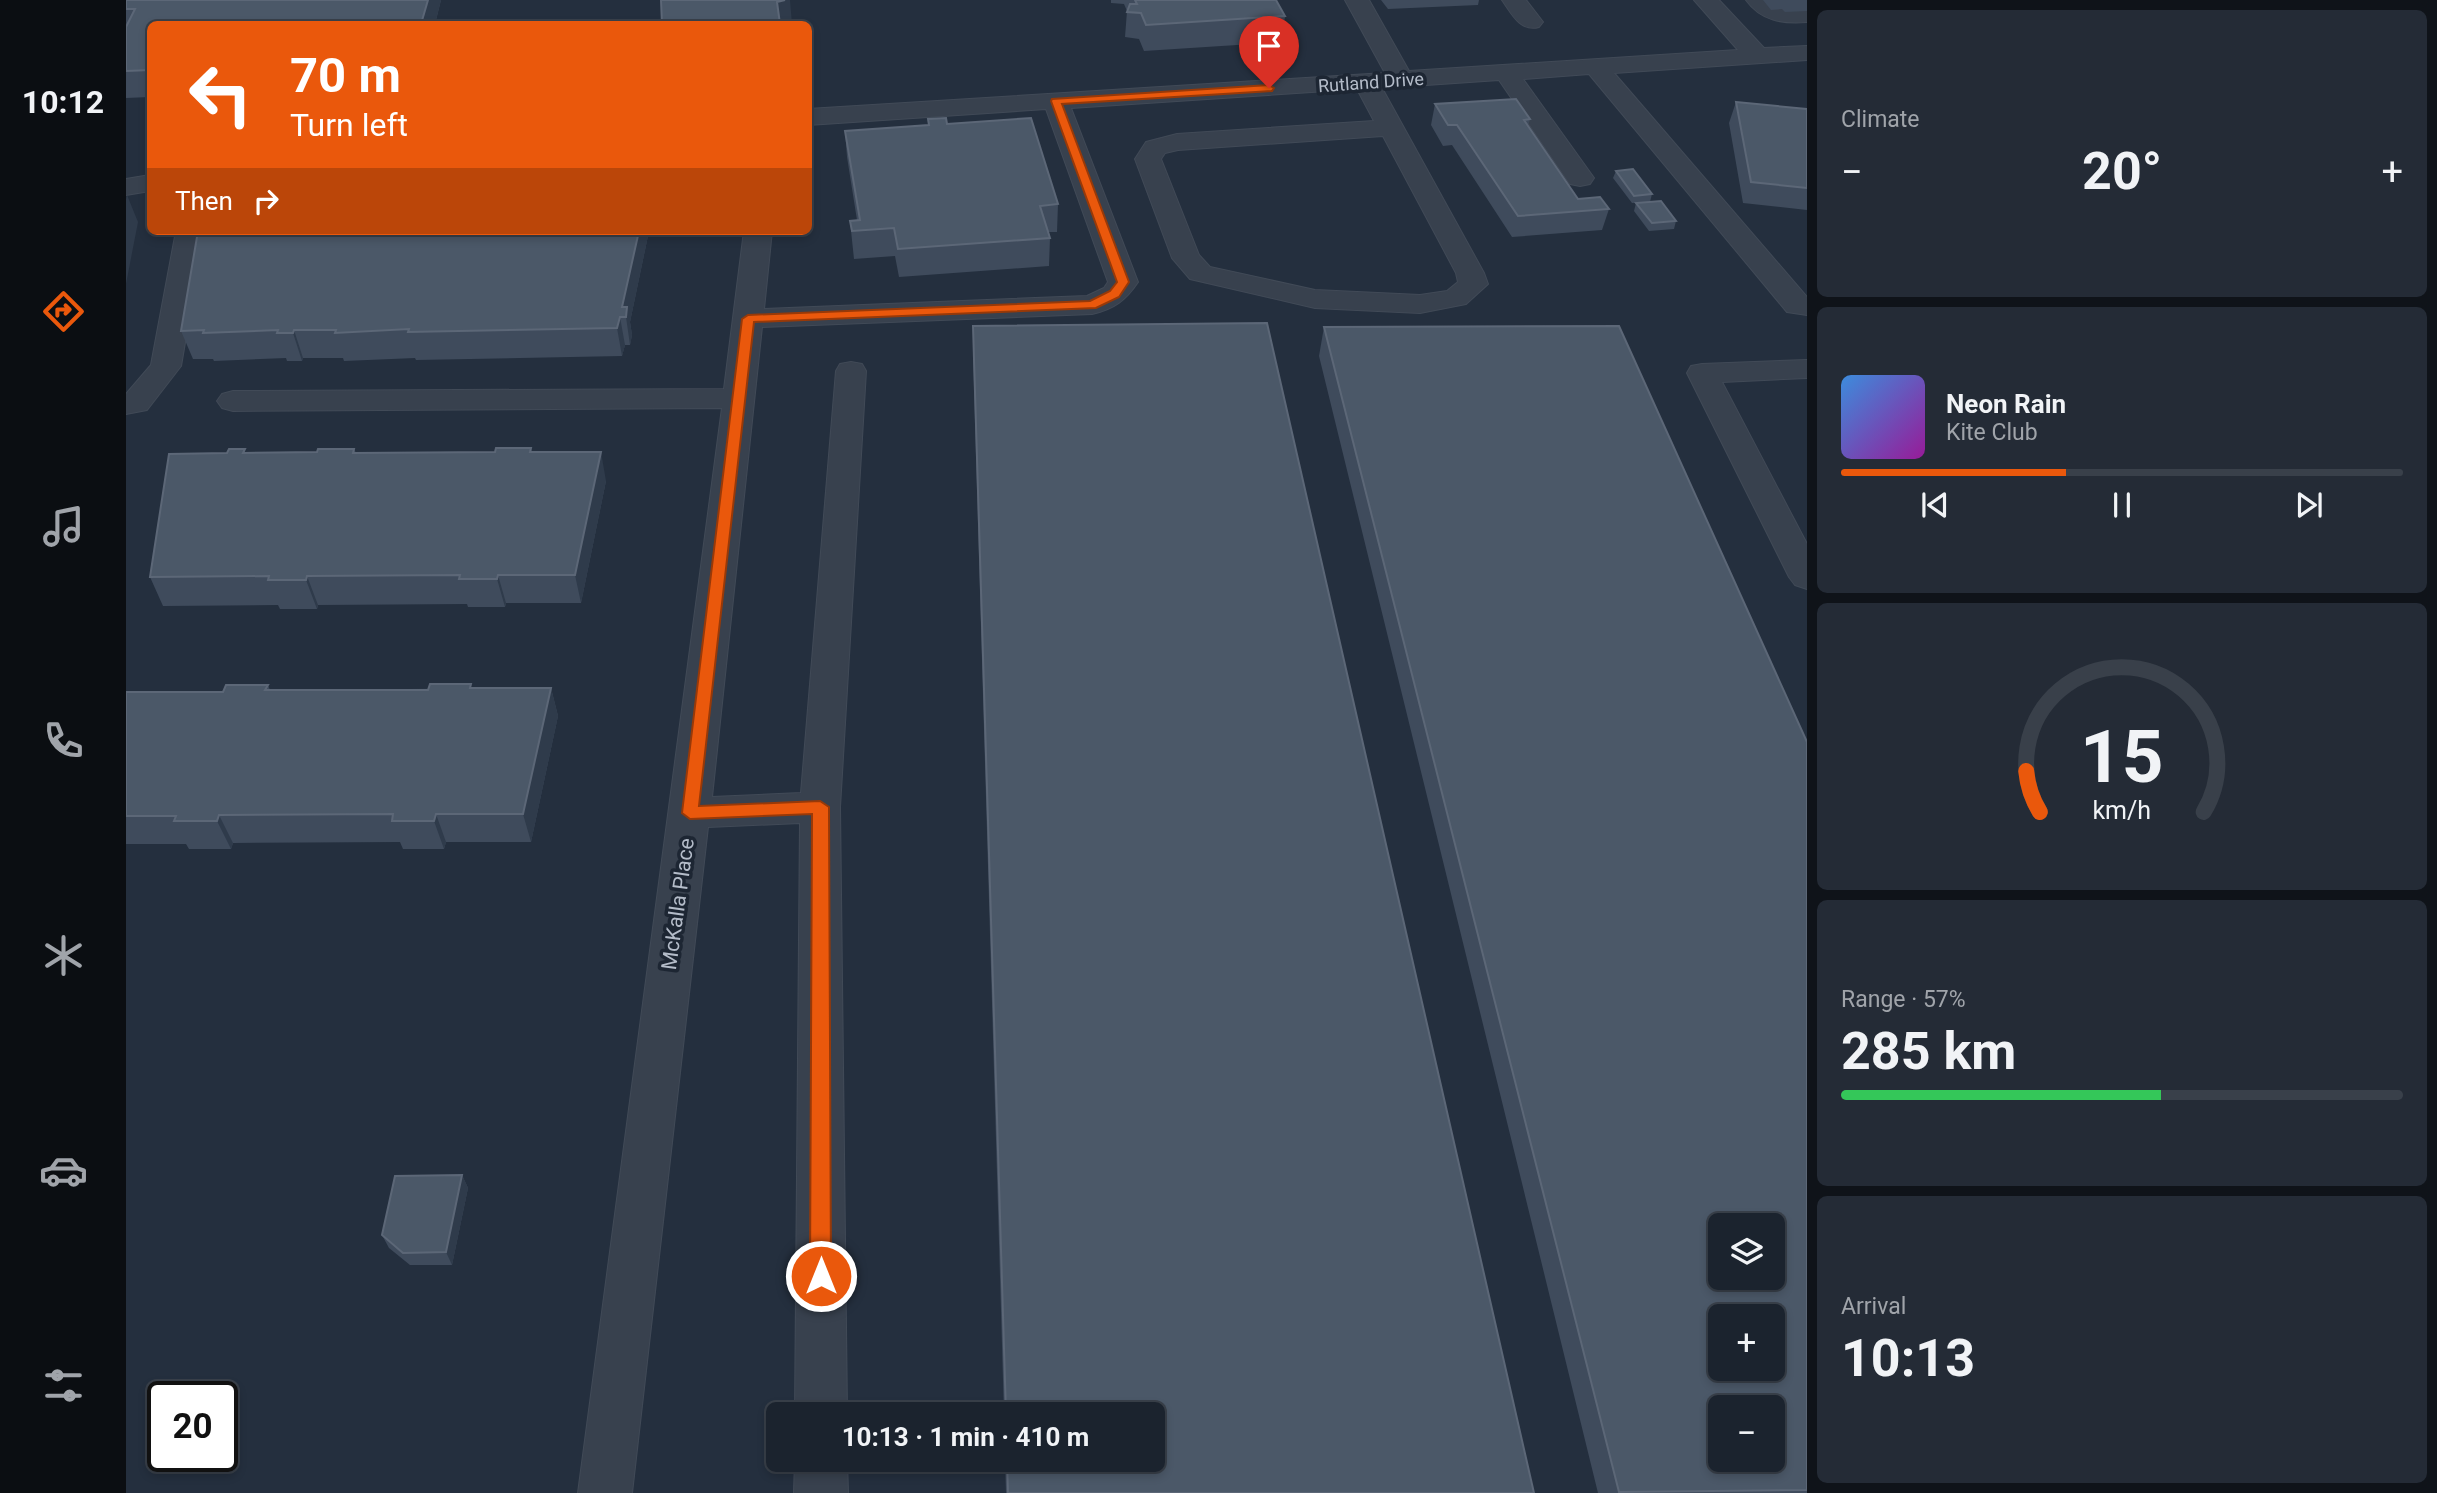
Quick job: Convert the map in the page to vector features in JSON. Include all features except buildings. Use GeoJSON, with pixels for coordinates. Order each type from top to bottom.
{"type":"FeatureCollection","features":[{"type":"Feature","properties":{"kind":"street"},"geometry":{"type":"LineString","coordinates":[[1357,0],[1401,79]]}},
{"type":"Feature","properties":{"kind":"street"},"geometry":{"type":"LineString","coordinates":[[1514,0],[1531,22]]}},
{"type":"Feature","properties":{"kind":"street"},"geometry":{"type":"LineString","coordinates":[[1706,0],[1757,56]]}},
{"type":"Feature","properties":{"kind":"street"},"geometry":{"type":"LineString","coordinates":[[1758,0],[1772,13],[1786,16],[1807,15]]}},
{"type":"Feature","properties":{"kind":"street","name":"Rutland Drive"},"geometry":{"type":"LineString","coordinates":[[812,117],[1595,66],[1806,55]]}},
{"type":"Feature","properties":{"kind":"street"},"geometry":{"type":"LineString","coordinates":[[1595,66],[1797,306],[1807,306]]}},
{"type":"Feature","properties":{"kind":"street"},"geometry":{"type":"LineString","coordinates":[[1506,72],[1580,178]]}},
{"type":"Feature","properties":{"kind":"street"},"geometry":{"type":"LineString","coordinates":[[1366,82],[1470,273],[1474,284],[1456,298],[1420,304],[1315,299],[1200,273],[1186,258],[1148,159],[1155,148],[1177,142],[1391,128]]}},
{"type":"Feature","properties":{"kind":"street"},"geometry":{"type":"LineString","coordinates":[[748,319],[1092,305],[1115,294],[1123,282],[1056,101]]}},
{"type":"Feature","properties":{"kind":"street"},"geometry":{"type":"LineString","coordinates":[[126,187],[147,184]]}},
{"type":"Feature","properties":{"kind":"street"},"geometry":{"type":"LineString","coordinates":[[126,404],[136,402],[166,366],[189,235]]}},
{"type":"Feature","properties":{"kind":"street","name":"McKalla Place"},"geometry":{"type":"LineString","coordinates":[[605,1493],[690,813],[758,235]]}},
{"type":"Feature","properties":{"kind":"street"},"geometry":{"type":"LineString","coordinates":[[1807,369],[1702,373],[1807,577]]}},
{"type":"Feature","properties":{"kind":"street"},"geometry":{"type":"LineString","coordinates":[[821,1402],[820,807],[851,371]]}},
{"type":"Feature","properties":{"kind":"street"},"geometry":{"type":"LineString","coordinates":[[233,401],[738,398]]}},
{"type":"Feature","properties":{"kind":"street"},"geometry":{"type":"LineString","coordinates":[[690,813],[820,807]]}},
{"type":"Feature","properties":{"kind":"street"},"geometry":{"type":"LineString","coordinates":[[821,1472],[821,1493]]}},
{"type":"Feature","properties":{"kind":"route"},"geometry":{"type":"LineString","coordinates":[[821,1276],[820,807],[690,813],[733,428],[748,319],[1092,305],[1115,294],[1123,282],[1056,101],[1269,88]]}}]}
